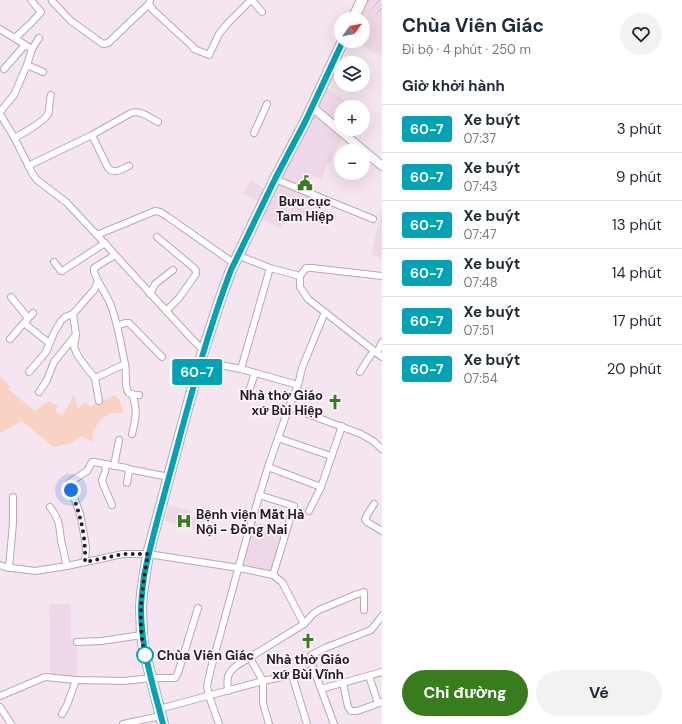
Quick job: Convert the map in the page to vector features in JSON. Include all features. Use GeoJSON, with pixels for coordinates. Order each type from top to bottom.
{"type":"FeatureCollection","features":[{"type":"Feature","properties":{"kind":"main road"},"geometry":{"type":"LineString","coordinates":[[356,12],[362,0]]}},
{"type":"Feature","properties":{"kind":"main road"},"geometry":{"type":"LineString","coordinates":[[161,716],[144,650],[142,635],[140,607],[148,554],[200,361],[231,270],[340,48]]}},
{"type":"Feature","properties":{"kind":"street"},"geometry":{"type":"LineString","coordinates":[[15,38],[41,12],[31,0]]}},
{"type":"Feature","properties":{"kind":"street"},"geometry":{"type":"LineString","coordinates":[[52,1],[66,16],[103,44],[108,43],[150,2],[153,10],[194,49],[209,55],[219,34],[228,23],[252,0],[262,12]]}},
{"type":"Feature","properties":{"kind":"street"},"geometry":{"type":"LineString","coordinates":[[1,32],[15,38],[32,49]]}},
{"type":"Feature","properties":{"kind":"street"},"geometry":{"type":"LineString","coordinates":[[39,38],[32,49],[14,95],[0,113],[37,180],[66,202],[204,351]]}},
{"type":"Feature","properties":{"kind":"street"},"geometry":{"type":"LineString","coordinates":[[4,69],[26,45]]}},
{"type":"Feature","properties":{"kind":"street"},"geometry":{"type":"LineString","coordinates":[[27,65],[43,72]]}},
{"type":"Feature","properties":{"kind":"street"},"geometry":{"type":"LineString","coordinates":[[14,138],[46,118],[51,95]]}},
{"type":"Feature","properties":{"kind":"street"},"geometry":{"type":"LineString","coordinates":[[254,133],[267,104]]}},
{"type":"Feature","properties":{"kind":"street"},"geometry":{"type":"LineString","coordinates":[[312,107],[382,166]]}},
{"type":"Feature","properties":{"kind":"street"},"geometry":{"type":"LineString","coordinates":[[28,166],[92,135],[136,111],[158,122]]}},
{"type":"Feature","properties":{"kind":"street"},"geometry":{"type":"LineString","coordinates":[[92,135],[108,168],[111,171],[114,172],[129,166]]}},
{"type":"Feature","properties":{"kind":"street"},"geometry":{"type":"LineString","coordinates":[[275,179],[373,219]]}},
{"type":"Feature","properties":{"kind":"street"},"geometry":{"type":"LineString","coordinates":[[98,235],[155,211],[160,212],[237,260],[300,276]]}},
{"type":"Feature","properties":{"kind":"street"},"geometry":{"type":"LineString","coordinates":[[157,237],[196,271],[196,274],[191,282],[179,298],[166,311]]}},
{"type":"Feature","properties":{"kind":"street"},"geometry":{"type":"LineString","coordinates":[[54,262],[60,271],[62,271],[105,244]]}},
{"type":"Feature","properties":{"kind":"street"},"geometry":{"type":"LineString","coordinates":[[115,255],[94,268],[94,272],[111,306],[125,364],[128,391],[132,394],[136,404],[136,415],[132,434]]}},
{"type":"Feature","properties":{"kind":"street"},"geometry":{"type":"LineString","coordinates":[[241,370],[270,268]]}},
{"type":"Feature","properties":{"kind":"street"},"geometry":{"type":"LineString","coordinates":[[382,276],[312,268],[306,268],[300,276],[300,287],[308,299],[382,357]]}},
{"type":"Feature","properties":{"kind":"street"},"geometry":{"type":"LineString","coordinates":[[150,294],[155,284],[173,270]]}},
{"type":"Feature","properties":{"kind":"street"},"geometry":{"type":"LineString","coordinates":[[29,372],[46,352],[49,343],[61,321],[65,317],[74,314],[94,290],[98,281]]}},
{"type":"Feature","properties":{"kind":"street"},"geometry":{"type":"LineString","coordinates":[[11,296],[49,343]]}},
{"type":"Feature","properties":{"kind":"street"},"geometry":{"type":"LineString","coordinates":[[219,724],[207,686],[211,668],[259,495],[289,406],[298,385],[302,368],[325,312]]}},
{"type":"Feature","properties":{"kind":"street"},"geometry":{"type":"LineString","coordinates":[[74,314],[76,335],[74,346],[75,350],[95,378],[99,401]]}},
{"type":"Feature","properties":{"kind":"street"},"geometry":{"type":"LineString","coordinates":[[10,339],[28,318]]}},
{"type":"Feature","properties":{"kind":"street"},"geometry":{"type":"LineString","coordinates":[[117,326],[129,323],[162,357]]}},
{"type":"Feature","properties":{"kind":"street"},"geometry":{"type":"LineString","coordinates":[[39,392],[47,380],[54,362],[76,335]]}},
{"type":"Feature","properties":{"kind":"street"},"geometry":{"type":"LineString","coordinates":[[360,372],[382,342]]}},
{"type":"Feature","properties":{"kind":"street"},"geometry":{"type":"LineString","coordinates":[[200,361],[255,373],[298,385]]}},
{"type":"Feature","properties":{"kind":"street"},"geometry":{"type":"LineString","coordinates":[[95,378],[125,364]]}},
{"type":"Feature","properties":{"kind":"street"},"geometry":{"type":"LineString","coordinates":[[250,391],[255,373]]}},
{"type":"Feature","properties":{"kind":"street"},"geometry":{"type":"LineString","coordinates":[[132,394],[139,395]]}},
{"type":"Feature","properties":{"kind":"street"},"geometry":{"type":"LineString","coordinates":[[289,406],[367,437],[382,449]]}},
{"type":"Feature","properties":{"kind":"street"},"geometry":{"type":"LineString","coordinates":[[309,510],[321,487],[342,426]]}},
{"type":"Feature","properties":{"kind":"street"},"geometry":{"type":"LineString","coordinates":[[278,438],[331,456]]}},
{"type":"Feature","properties":{"kind":"street"},"geometry":{"type":"LineString","coordinates":[[114,466],[119,440]]}},
{"type":"Feature","properties":{"kind":"street"},"geometry":{"type":"LineString","coordinates":[[85,562],[86,548],[80,514],[69,483],[87,471],[92,462],[169,476]]}},
{"type":"Feature","properties":{"kind":"street"},"geometry":{"type":"LineString","coordinates":[[106,464],[102,480],[112,504]]}},
{"type":"Feature","properties":{"kind":"street"},"geometry":{"type":"LineString","coordinates":[[268,467],[321,487]]}},
{"type":"Feature","properties":{"kind":"street"},"geometry":{"type":"LineString","coordinates":[[127,483],[128,469]]}},
{"type":"Feature","properties":{"kind":"street"},"geometry":{"type":"LineString","coordinates":[[259,495],[294,506],[273,575]]}},
{"type":"Feature","properties":{"kind":"street"},"geometry":{"type":"LineString","coordinates":[[9,568],[13,522],[13,497]]}},
{"type":"Feature","properties":{"kind":"street"},"geometry":{"type":"LineString","coordinates":[[374,504],[365,519],[367,522],[382,530]]}},
{"type":"Feature","properties":{"kind":"street"},"geometry":{"type":"LineString","coordinates":[[50,507],[57,516],[60,525],[61,540],[67,566]]}},
{"type":"Feature","properties":{"kind":"street"},"geometry":{"type":"LineString","coordinates":[[0,565],[9,568],[35,571],[123,554],[148,554],[239,568],[273,575],[282,582],[304,624]]}},
{"type":"Feature","properties":{"kind":"street"},"geometry":{"type":"LineString","coordinates":[[228,691],[227,679],[229,672],[236,666],[304,624],[319,610],[364,592],[364,610]]}},
{"type":"Feature","properties":{"kind":"street"},"geometry":{"type":"LineString","coordinates":[[0,696],[45,677],[76,680],[124,681],[151,678],[173,678],[176,676],[198,608]]}},
{"type":"Feature","properties":{"kind":"street"},"geometry":{"type":"LineString","coordinates":[[334,724],[310,657],[311,655],[325,648],[371,630],[382,616]]}},
{"type":"Feature","properties":{"kind":"street"},"geometry":{"type":"LineString","coordinates":[[78,642],[101,641],[142,635]]}},
{"type":"Feature","properties":{"kind":"street"},"geometry":{"type":"LineString","coordinates":[[250,658],[263,682],[263,703],[269,724]]}},
{"type":"Feature","properties":{"kind":"street"},"geometry":{"type":"LineString","coordinates":[[123,724],[161,716],[209,696],[314,670]]}},
{"type":"Feature","properties":{"kind":"street"},"geometry":{"type":"LineString","coordinates":[[321,689],[382,672]]}},
{"type":"Feature","properties":{"kind":"street"},"geometry":{"type":"LineString","coordinates":[[292,675],[307,724]]}},
{"type":"Feature","properties":{"kind":"street"},"geometry":{"type":"LineString","coordinates":[[343,683],[348,706],[351,711],[357,710],[380,703],[369,676]]}},
{"type":"Feature","properties":{"kind":"street"},"geometry":{"type":"LineString","coordinates":[[62,714],[76,680]]}},
{"type":"Feature","properties":{"kind":"street"},"geometry":{"type":"LineString","coordinates":[[0,706],[11,724]]}},
{"type":"Feature","properties":{"kind":"shaded area"},"geometry":{"type":"Polygon","coordinates":[[[366,0],[382,0],[382,18],[364,4],[366,0]]]}},
{"type":"Feature","properties":{"kind":"shaded area"},"geometry":{"type":"Polygon","coordinates":[[[364,4],[382,18],[382,58],[367,48],[370,48],[370,12],[360,12],[364,4]]]}},
{"type":"Feature","properties":{"kind":"shaded area"},"geometry":{"type":"Polygon","coordinates":[[[326,87],[344,100],[334,100],[334,120],[317,106],[326,87]]]}},
{"type":"Feature","properties":{"kind":"shaded area"},"geometry":{"type":"Polygon","coordinates":[[[314,113],[334,130],[334,136],[342,137],[339,144],[334,144],[334,154],[330,163],[327,163],[322,179],[312,176],[308,190],[280,178],[314,113]]]}},
{"type":"Feature","properties":{"kind":"shaded area"},"geometry":{"type":"Polygon","coordinates":[[[251,180],[266,190],[260,203],[243,193],[251,180]]]}},
{"type":"Feature","properties":{"kind":"shaded area"},"geometry":{"type":"Polygon","coordinates":[[[278,182],[320,200],[314,221],[288,213],[281,228],[260,219],[278,182]]]}},
{"type":"Feature","properties":{"kind":"shaded area"},"geometry":{"type":"Polygon","coordinates":[[[382,207],[382,259],[371,254],[382,207]]]}},
{"type":"Feature","properties":{"kind":"shaded area"},"geometry":{"type":"Polygon","coordinates":[[[0,376],[10,387],[8,389],[35,411],[49,401],[58,406],[55,411],[62,416],[74,395],[78,409],[85,402],[90,407],[102,399],[105,400],[115,395],[119,399],[124,413],[111,413],[101,419],[93,431],[92,442],[82,436],[71,443],[54,447],[22,421],[0,433],[0,376]]]}},
{"type":"Feature","properties":{"kind":"shaded area","name":"Bệnh viện Mắt Hà Nội - Đồng Nai"},"geometry":{"type":"Polygon","coordinates":[[[169,505],[190,511],[189,517],[204,521],[202,531],[165,521],[169,505]]]}},
{"type":"Feature","properties":{"kind":"shaded area"},"geometry":{"type":"Polygon","coordinates":[[[254,522],[284,531],[272,572],[242,566],[254,522]]]}},
{"type":"Feature","properties":{"kind":"shaded area"},"geometry":{"type":"Polygon","coordinates":[[[49,604],[71,604],[71,638],[77,638],[77,677],[50,675],[49,604]]]}},
{"type":"Feature","properties":{"kind":"bus line","name":"60-7"},"geometry":{"type":"LineString","coordinates":[[163,724],[144,650],[142,635],[140,607],[148,554],[200,361],[231,270],[275,179],[305,122],[340,48]]}},
{"type":"Feature","properties":{"kind":"place","name":"Bưu cục Tam Hiệp"},"geometry":{"type":"Point","coordinates":[305,183]}},
{"type":"Feature","properties":{"kind":"place","name":"Nhà thờ Giáo xứ Bùi Hiệp"},"geometry":{"type":"Point","coordinates":[335,402]}},
{"type":"Feature","properties":{"kind":"place","name":"Bệnh viện Mắt Hà Nội - Đồng Nai"},"geometry":{"type":"Point","coordinates":[184,521]}},
{"type":"Feature","properties":{"kind":"place","name":"Nhà thờ Giáo xứ Bùi Vĩnh"},"geometry":{"type":"Point","coordinates":[308,641]}},
{"type":"Feature","properties":{"kind":"place","name":"Chùa Viên Giác"},"geometry":{"type":"Point","coordinates":[145,655]}},
{"type":"Feature","properties":{"kind":"route"},"geometry":{"type":"LineString","coordinates":[[71,490],[80,514],[84,534],[86,548],[85,562],[123,554],[148,554],[140,607],[145,655]]}}]}
